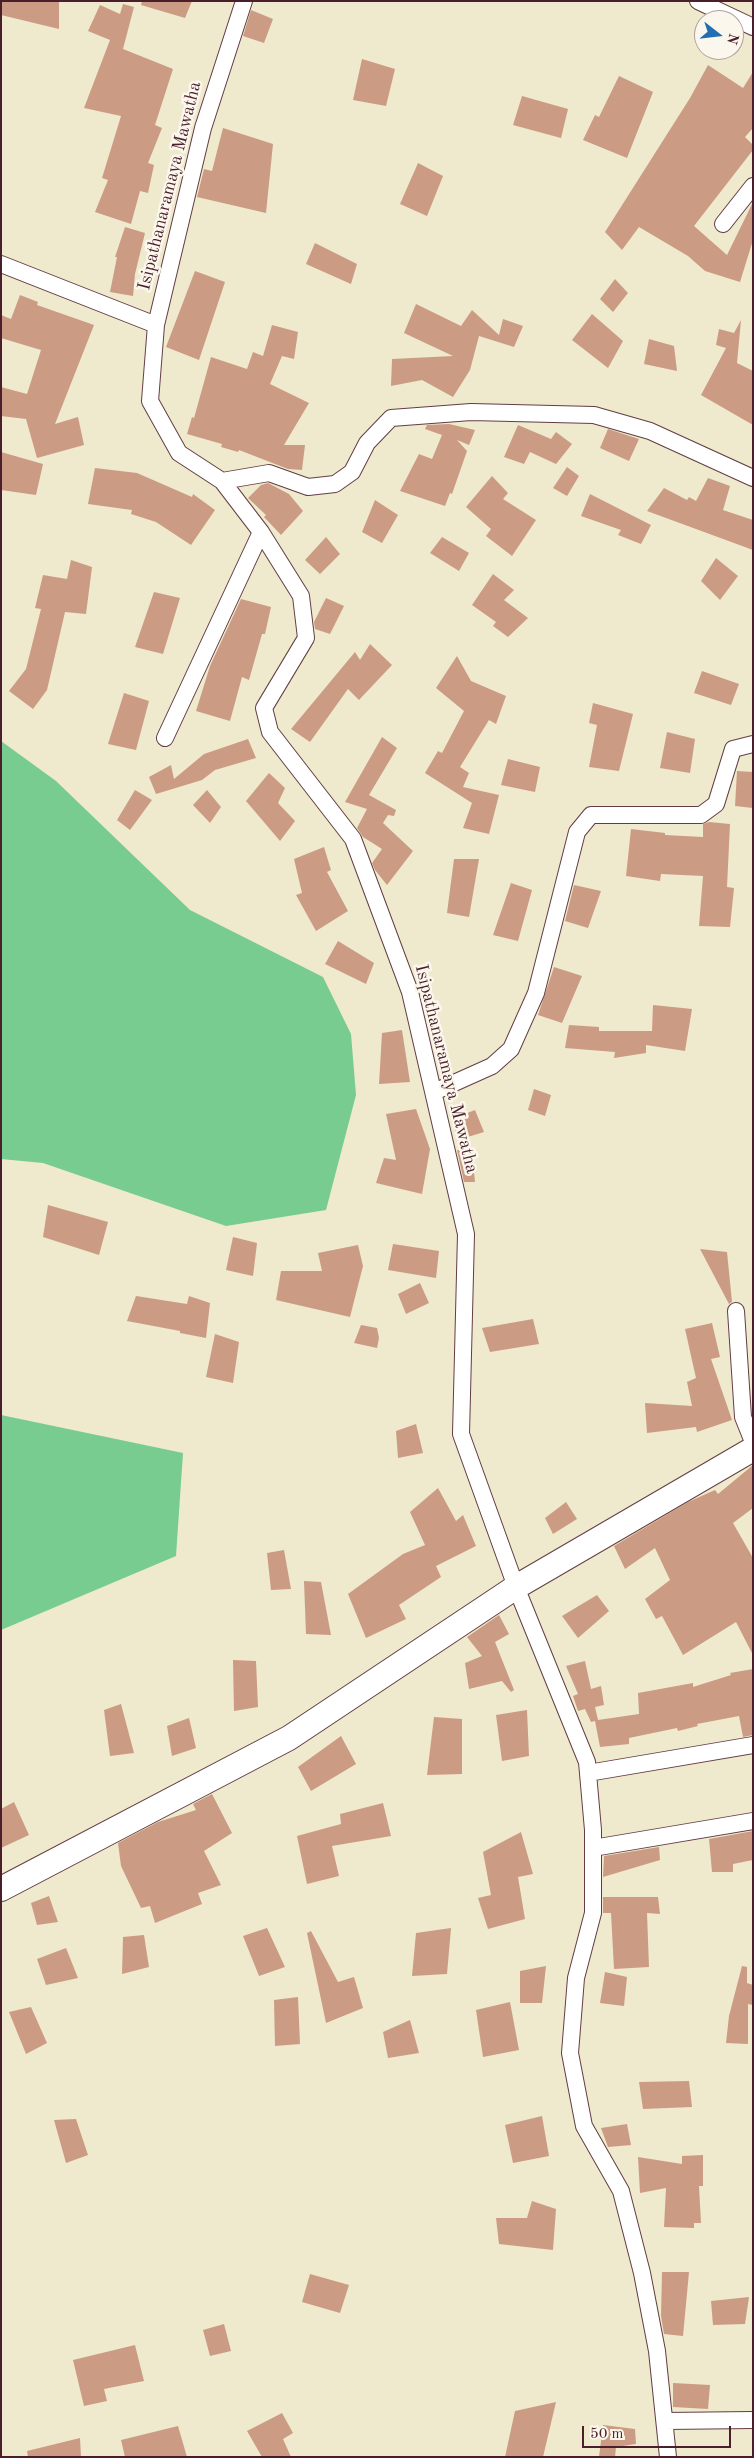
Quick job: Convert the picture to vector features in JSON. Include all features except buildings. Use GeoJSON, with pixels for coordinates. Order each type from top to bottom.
{"type":"FeatureCollection","features":[{"type":"Feature","properties":{"kind":"street","name":"Isipathanaramaya Mawatha"},"geometry":{"type":"LineString","coordinates":[[244,1],[203,128],[156,325],[150,401],[179,453],[222,481],[261,532],[301,596],[306,638],[264,708],[270,732],[353,839],[410,992],[466,1234],[461,1434],[516,1587],[587,1762],[593,1848],[593,1913],[576,1978],[570,2053],[584,2126],[621,2191],[642,2273],[657,2351],[668,2457]]}},
{"type":"Feature","properties":{"kind":"street"},"geometry":{"type":"LineString","coordinates":[[698,1],[753,27]]}},
{"type":"Feature","properties":{"kind":"street"},"geometry":{"type":"LineString","coordinates":[[723,224],[753,186]]}},
{"type":"Feature","properties":{"kind":"street"},"geometry":{"type":"LineString","coordinates":[[1,264],[156,325]]}},
{"type":"Feature","properties":{"kind":"street"},"geometry":{"type":"LineString","coordinates":[[222,481],[269,473],[308,487],[335,484],[352,472],[367,443],[391,418],[471,412],[594,415],[650,431],[753,478]]}},
{"type":"Feature","properties":{"kind":"street"},"geometry":{"type":"LineString","coordinates":[[165,738],[261,532]]}},
{"type":"Feature","properties":{"kind":"street"},"geometry":{"type":"LineString","coordinates":[[434,1092],[492,1066],[511,1049],[536,993],[577,832],[591,814],[701,814],[716,804],[733,749],[753,744]]}},
{"type":"Feature","properties":{"kind":"street"},"geometry":{"type":"LineString","coordinates":[[736,1311],[743,1417],[753,1442]]}},
{"type":"Feature","properties":{"kind":"street"},"geometry":{"type":"LineString","coordinates":[[1,1889],[290,1738],[516,1587],[753,1449]]}},
{"type":"Feature","properties":{"kind":"street"},"geometry":{"type":"LineString","coordinates":[[588,1774],[753,1745]]}},
{"type":"Feature","properties":{"kind":"street"},"geometry":{"type":"LineString","coordinates":[[593,1848],[753,1821]]}},
{"type":"Feature","properties":{"kind":"street"},"geometry":{"type":"LineString","coordinates":[[665,2421],[753,2420]]}},
{"type":"Feature","properties":{"kind":"green space"},"geometry":{"type":"Polygon","coordinates":[[[1,741],[56,781],[190,910],[323,977],[351,1034],[356,1095],[326,1210],[226,1226],[43,1163],[1,1159],[1,741]]]}},
{"type":"Feature","properties":{"kind":"green space"},"geometry":{"type":"Polygon","coordinates":[[[1,1415],[183,1453],[176,1556],[1,1630],[1,1415]]]}}]}
